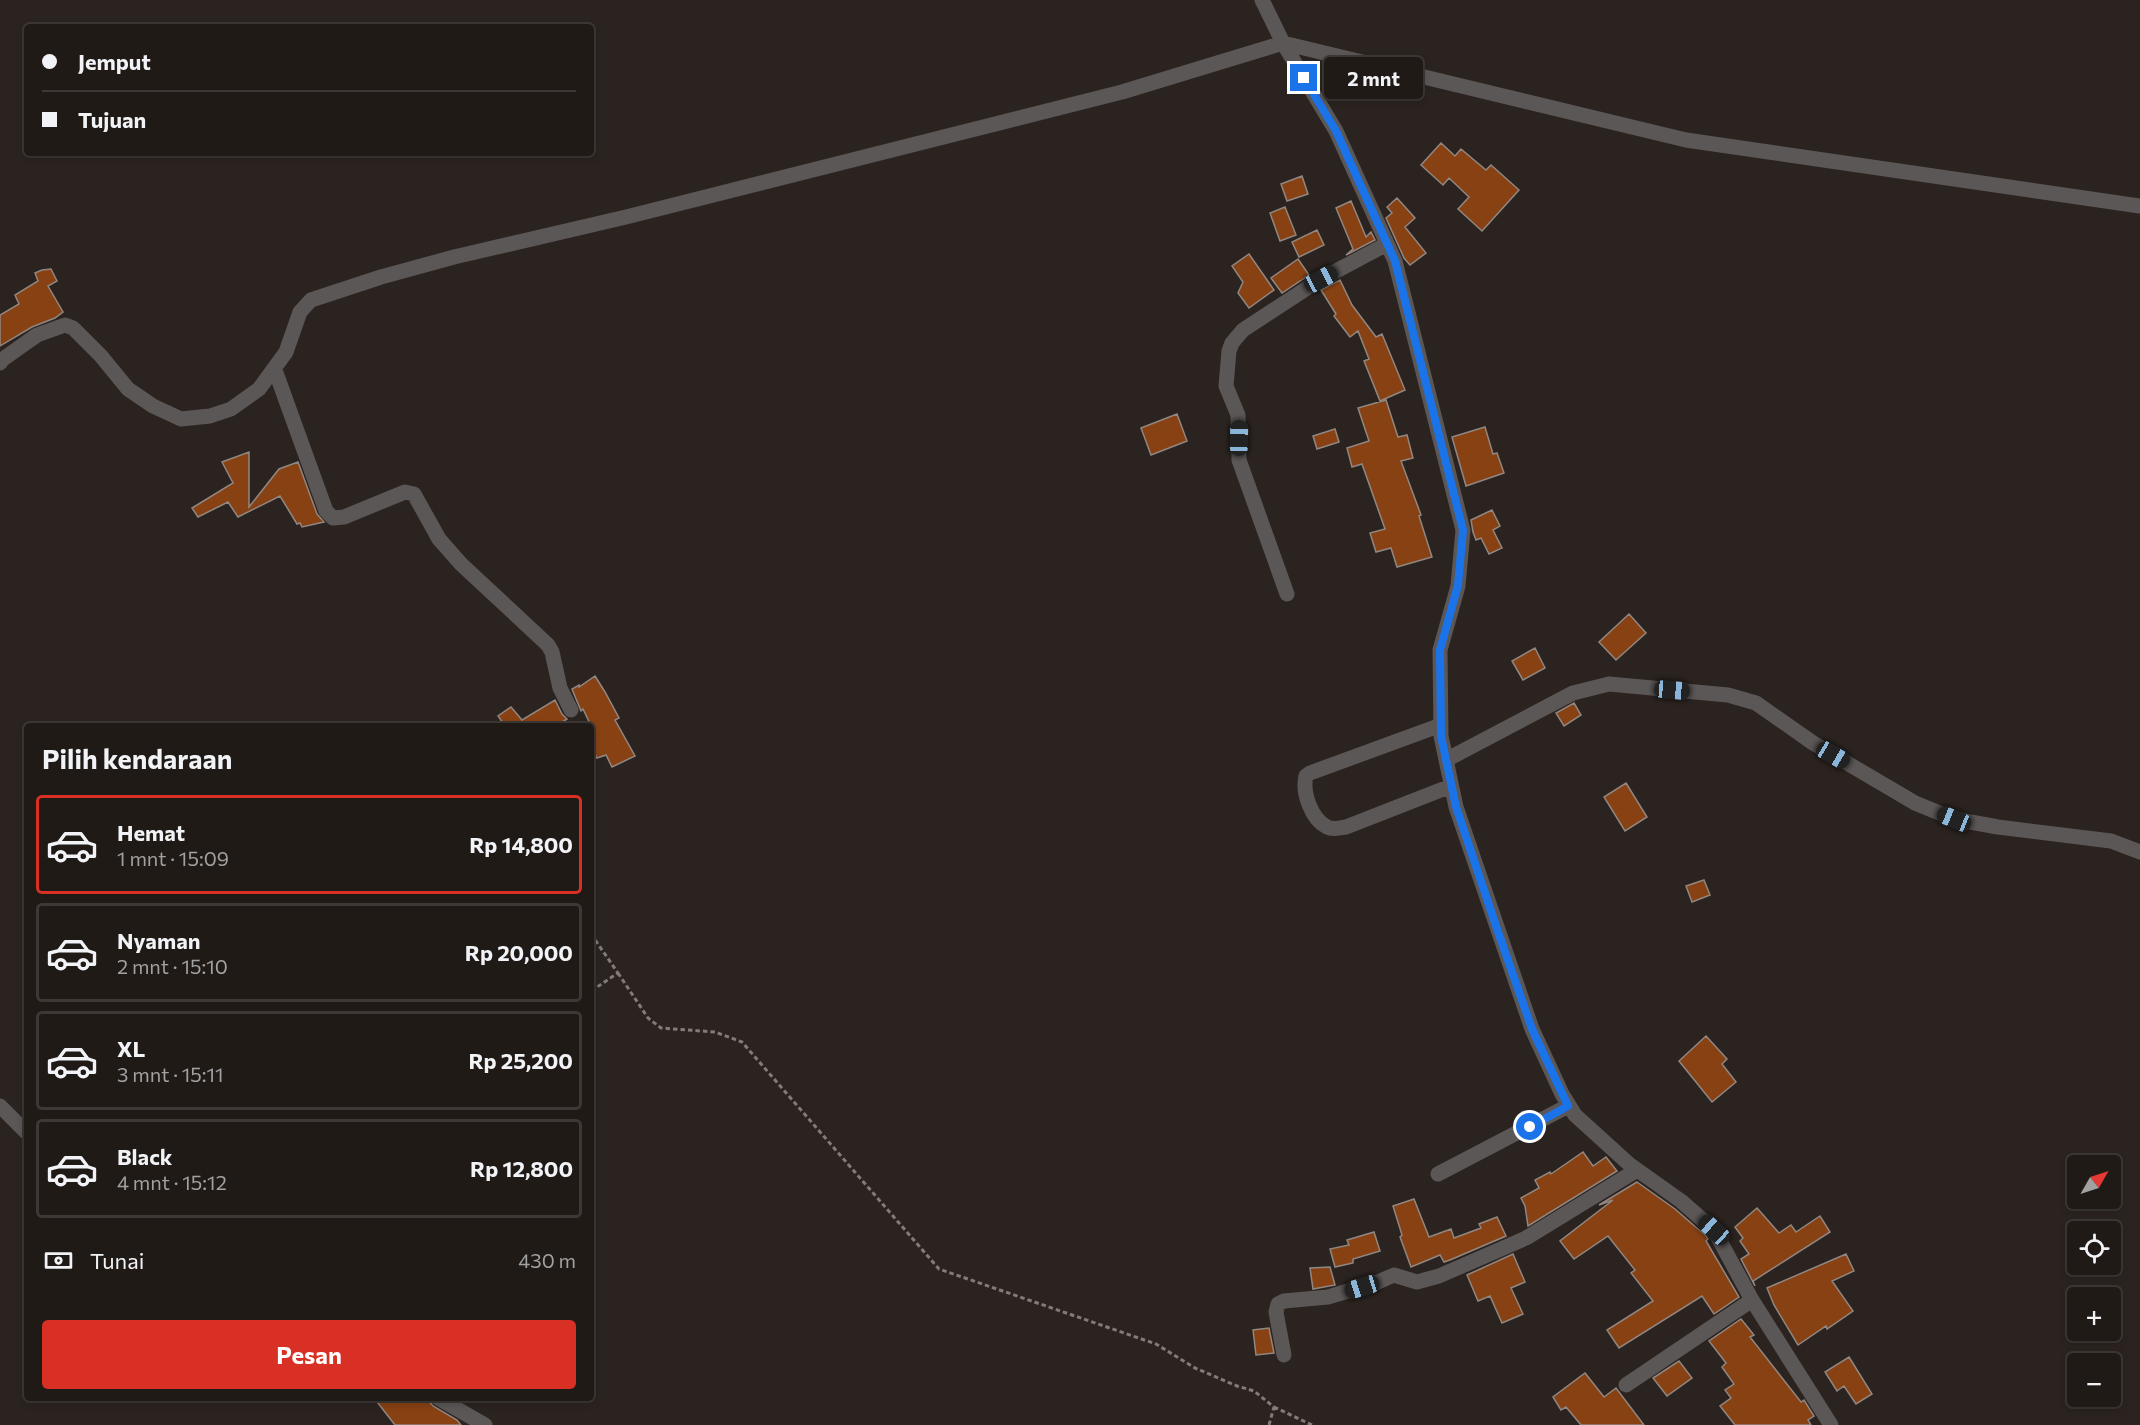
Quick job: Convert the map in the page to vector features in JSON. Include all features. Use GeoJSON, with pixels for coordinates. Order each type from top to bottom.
{"type":"FeatureCollection","features":[{"type":"Feature","properties":{"kind":"street"},"geometry":{"type":"LineString","coordinates":[[1262,0],[1283,43],[1336,131],[1395,261],[1463,530],[1458,585],[1440,650],[1441,736],[1456,807],[1532,1029],[1568,1106],[1586,1126],[1637,1170],[1681,1201],[1714,1230],[1752,1300],[1831,1425]]}},
{"type":"Feature","properties":{"kind":"street"},"geometry":{"type":"LineString","coordinates":[[0,363],[37,335],[64,325],[74,328],[128,389],[153,406],[181,419],[210,416],[231,409],[259,389],[286,352],[304,305],[321,296],[454,257],[626,217],[1111,95],[1283,43],[1686,140],[2140,206]]}},
{"type":"Feature","properties":{"kind":"street"},"geometry":{"type":"LineString","coordinates":[[1287,594],[1239,460],[1239,415],[1226,386],[1229,351],[1232,343],[1243,330],[1321,279],[1387,244]]}},
{"type":"Feature","properties":{"kind":"street"},"geometry":{"type":"LineString","coordinates":[[275,370],[326,511],[333,518],[344,517],[405,492],[414,494],[439,539],[461,564],[548,645],[552,652],[560,688],[571,710]]}},
{"type":"Feature","properties":{"kind":"street"},"geometry":{"type":"LineString","coordinates":[[1446,760],[1573,693],[1609,684],[1728,695],[1756,703],[1813,742],[1915,803],[1954,819],[1998,827],[2111,841],[2140,852]]}},
{"type":"Feature","properties":{"kind":"street"},"geometry":{"type":"LineString","coordinates":[[1440,725],[1310,773],[1305,780],[1307,797],[1311,809],[1320,821],[1327,827],[1337,829],[1451,786]]}},
{"type":"Feature","properties":{"kind":"street"},"geometry":{"type":"LineString","coordinates":[[0,1106],[24,1130]]}},
{"type":"Feature","properties":{"kind":"street"},"geometry":{"type":"LineString","coordinates":[[1438,1174],[1568,1106]]}},
{"type":"Feature","properties":{"kind":"street"},"geometry":{"type":"LineString","coordinates":[[1284,1355],[1276,1312],[1278,1304],[1284,1301],[1328,1297],[1394,1275],[1417,1282],[1439,1276],[1526,1238],[1637,1170]]}},
{"type":"Feature","properties":{"kind":"street"},"geometry":{"type":"LineString","coordinates":[[1626,1385],[1752,1300]]}},
{"type":"Feature","properties":{"kind":"street"},"geometry":{"type":"LineString","coordinates":[[443,1401],[485,1425]]}},
{"type":"Feature","properties":{"kind":"path"},"geometry":{"type":"LineString","coordinates":[[594,938],[648,1018],[662,1028],[716,1032],[742,1042],[939,1269],[1156,1344],[1195,1368],[1254,1391],[1274,1407],[1312,1425]]}},
{"type":"Feature","properties":{"kind":"path"},"geometry":{"type":"LineString","coordinates":[[594,989],[618,973]]}},
{"type":"Feature","properties":{"kind":"path"},"geometry":{"type":"LineString","coordinates":[[1269,1425],[1274,1407]]}},
{"type":"Feature","properties":{"kind":"building"},"geometry":{"type":"Polygon","coordinates":[[[1441,143],[1455,156],[1461,149],[1486,170],[1491,165],[1519,190],[1482,231],[1458,209],[1469,197],[1449,178],[1443,185],[1421,165],[1441,143]]]}},
{"type":"Feature","properties":{"kind":"building"},"geometry":{"type":"Polygon","coordinates":[[[1302,176],[1308,194],[1287,201],[1281,184],[1302,176]]]}},
{"type":"Feature","properties":{"kind":"building"},"geometry":{"type":"Polygon","coordinates":[[[1397,198],[1415,218],[1405,227],[1426,253],[1410,265],[1404,258],[1386,218],[1392,213],[1387,207],[1397,198]]]}},
{"type":"Feature","properties":{"kind":"building"},"geometry":{"type":"Polygon","coordinates":[[[1351,201],[1366,237],[1371,232],[1375,240],[1346,255],[1353,249],[1336,208],[1351,201]]]}},
{"type":"Feature","properties":{"kind":"building"},"geometry":{"type":"Polygon","coordinates":[[[1285,207],[1296,235],[1280,241],[1270,213],[1285,207]]]}},
{"type":"Feature","properties":{"kind":"building"},"geometry":{"type":"Polygon","coordinates":[[[1317,230],[1324,245],[1299,257],[1292,242],[1317,230]]]}},
{"type":"Feature","properties":{"kind":"building"},"geometry":{"type":"Polygon","coordinates":[[[1249,254],[1274,290],[1249,308],[1238,293],[1243,282],[1232,266],[1249,254]]]}},
{"type":"Feature","properties":{"kind":"building"},"geometry":{"type":"Polygon","coordinates":[[[1298,259],[1309,275],[1282,293],[1271,278],[1298,259]]]}},
{"type":"Feature","properties":{"kind":"building"},"geometry":{"type":"Polygon","coordinates":[[[51,269],[57,281],[48,286],[63,312],[0,346],[0,315],[19,304],[15,295],[38,281],[35,273],[51,269]]]}},
{"type":"Feature","properties":{"kind":"building"},"geometry":{"type":"Polygon","coordinates":[[[1340,280],[1352,305],[1376,337],[1382,334],[1405,390],[1380,401],[1364,361],[1369,359],[1358,331],[1350,337],[1334,316],[1336,314],[1321,290],[1340,280]]]}},
{"type":"Feature","properties":{"kind":"building"},"geometry":{"type":"Polygon","coordinates":[[[1386,400],[1398,437],[1407,435],[1413,458],[1401,461],[1421,515],[1419,516],[1432,557],[1397,567],[1391,548],[1376,552],[1370,533],[1385,529],[1362,464],[1352,467],[1347,448],[1369,441],[1358,408],[1386,400]]]}},
{"type":"Feature","properties":{"kind":"building"},"geometry":{"type":"Polygon","coordinates":[[[1177,414],[1187,441],[1151,455],[1141,428],[1177,414]]]}},
{"type":"Feature","properties":{"kind":"building"},"geometry":{"type":"Polygon","coordinates":[[[1485,427],[1493,454],[1497,453],[1504,473],[1466,486],[1452,437],[1485,427]]]}},
{"type":"Feature","properties":{"kind":"building"},"geometry":{"type":"Polygon","coordinates":[[[1335,429],[1339,442],[1317,449],[1313,436],[1335,429]]]}},
{"type":"Feature","properties":{"kind":"building"},"geometry":{"type":"Polygon","coordinates":[[[249,452],[249,507],[279,469],[298,462],[317,514],[324,522],[302,527],[300,523],[297,524],[280,496],[238,517],[228,502],[198,517],[192,508],[233,483],[222,462],[249,452]]]}},
{"type":"Feature","properties":{"kind":"building"},"geometry":{"type":"Polygon","coordinates":[[[1492,510],[1500,526],[1493,530],[1502,548],[1489,554],[1481,538],[1476,540],[1471,520],[1492,510]]]}},
{"type":"Feature","properties":{"kind":"building"},"geometry":{"type":"Polygon","coordinates":[[[1629,614],[1646,633],[1616,660],[1599,642],[1629,614]]]}},
{"type":"Feature","properties":{"kind":"building"},"geometry":{"type":"Polygon","coordinates":[[[1535,648],[1545,668],[1523,680],[1512,661],[1535,648]]]}},
{"type":"Feature","properties":{"kind":"building"},"geometry":{"type":"Polygon","coordinates":[[[595,676],[619,718],[615,720],[635,756],[612,767],[606,755],[597,758],[594,752],[594,723],[590,723],[583,709],[581,711],[572,689],[579,685],[579,687],[595,676]]]}},
{"type":"Feature","properties":{"kind":"building"},"geometry":{"type":"Polygon","coordinates":[[[555,700],[567,719],[561,723],[503,723],[498,716],[511,707],[522,720],[555,700]]]}},
{"type":"Feature","properties":{"kind":"building"},"geometry":{"type":"Polygon","coordinates":[[[1574,703],[1581,715],[1564,726],[1556,713],[1574,703]]]}},
{"type":"Feature","properties":{"kind":"building"},"geometry":{"type":"Polygon","coordinates":[[[1626,783],[1647,817],[1625,831],[1604,797],[1626,783]]]}},
{"type":"Feature","properties":{"kind":"building"},"geometry":{"type":"Polygon","coordinates":[[[1704,880],[1710,895],[1692,902],[1686,886],[1704,880]]]}},
{"type":"Feature","properties":{"kind":"building"},"geometry":{"type":"Polygon","coordinates":[[[1706,1036],[1727,1059],[1722,1064],[1736,1082],[1712,1102],[1679,1061],[1706,1036]]]}},
{"type":"Feature","properties":{"kind":"building"},"geometry":{"type":"Polygon","coordinates":[[[1583,1152],[1593,1166],[1606,1157],[1617,1171],[1528,1226],[1525,1206],[1521,1198],[1539,1188],[1535,1180],[1550,1172],[1551,1174],[1583,1152]]]}},
{"type":"Feature","properties":{"kind":"building"},"geometry":{"type":"Polygon","coordinates":[[[1637,1182],[1675,1209],[1706,1236],[1708,1239],[1706,1241],[1739,1297],[1714,1314],[1702,1296],[1619,1348],[1607,1330],[1653,1301],[1631,1273],[1635,1270],[1608,1236],[1574,1259],[1560,1241],[1613,1200],[1599,1205],[1637,1182]]]}},
{"type":"Feature","properties":{"kind":"building"},"geometry":{"type":"Polygon","coordinates":[[[1414,1199],[1429,1237],[1451,1229],[1454,1238],[1481,1228],[1479,1224],[1497,1217],[1506,1236],[1444,1262],[1440,1255],[1411,1267],[1400,1237],[1402,1235],[1393,1206],[1414,1199]]]}},
{"type":"Feature","properties":{"kind":"building"},"geometry":{"type":"Polygon","coordinates":[[[1757,1208],[1779,1233],[1791,1225],[1796,1232],[1820,1216],[1830,1232],[1753,1281],[1755,1286],[1741,1259],[1749,1254],[1740,1241],[1743,1238],[1735,1227],[1757,1208]]]}},
{"type":"Feature","properties":{"kind":"building"},"geometry":{"type":"Polygon","coordinates":[[[1374,1232],[1380,1251],[1353,1259],[1353,1263],[1335,1267],[1330,1249],[1349,1245],[1347,1240],[1374,1232]]]}},
{"type":"Feature","properties":{"kind":"building"},"geometry":{"type":"Polygon","coordinates":[[[1513,1254],[1525,1282],[1511,1288],[1523,1314],[1502,1323],[1490,1296],[1478,1301],[1467,1275],[1513,1254]]]}},
{"type":"Feature","properties":{"kind":"building"},"geometry":{"type":"Polygon","coordinates":[[[1846,1254],[1854,1271],[1832,1281],[1853,1311],[1798,1345],[1774,1305],[1767,1288],[1846,1254]]]}},
{"type":"Feature","properties":{"kind":"building"},"geometry":{"type":"Polygon","coordinates":[[[1330,1267],[1335,1285],[1313,1289],[1310,1268],[1330,1267]]]}},
{"type":"Feature","properties":{"kind":"building"},"geometry":{"type":"Polygon","coordinates":[[[1741,1319],[1754,1335],[1750,1337],[1801,1402],[1804,1400],[1814,1416],[1808,1420],[1811,1425],[1735,1425],[1720,1406],[1731,1398],[1725,1390],[1734,1384],[1722,1367],[1726,1363],[1709,1341],[1741,1319]]]}},
{"type":"Feature","properties":{"kind":"building"},"geometry":{"type":"Polygon","coordinates":[[[1269,1328],[1274,1353],[1256,1355],[1253,1330],[1269,1328]]]}},
{"type":"Feature","properties":{"kind":"building"},"geometry":{"type":"Polygon","coordinates":[[[1849,1357],[1872,1394],[1856,1404],[1844,1386],[1837,1391],[1825,1372],[1849,1357]]]}},
{"type":"Feature","properties":{"kind":"building"},"geometry":{"type":"Polygon","coordinates":[[[1679,1361],[1692,1378],[1667,1396],[1653,1378],[1679,1361]]]}},
{"type":"Feature","properties":{"kind":"building"},"geometry":{"type":"Polygon","coordinates":[[[1585,1373],[1604,1397],[1616,1388],[1644,1425],[1581,1425],[1566,1407],[1561,1410],[1553,1397],[1585,1373]]]}},
{"type":"Feature","properties":{"kind":"building"},"geometry":{"type":"Polygon","coordinates":[[[376,1401],[429,1401],[461,1425],[395,1425],[376,1401]]]}},
{"type":"Feature","properties":{"kind":"route"},"geometry":{"type":"LineString","coordinates":[[1304,78],[1336,131],[1395,261],[1463,530],[1458,585],[1440,650],[1441,736],[1456,807],[1496,926],[1532,1029],[1568,1106],[1530,1127]]}}]}
